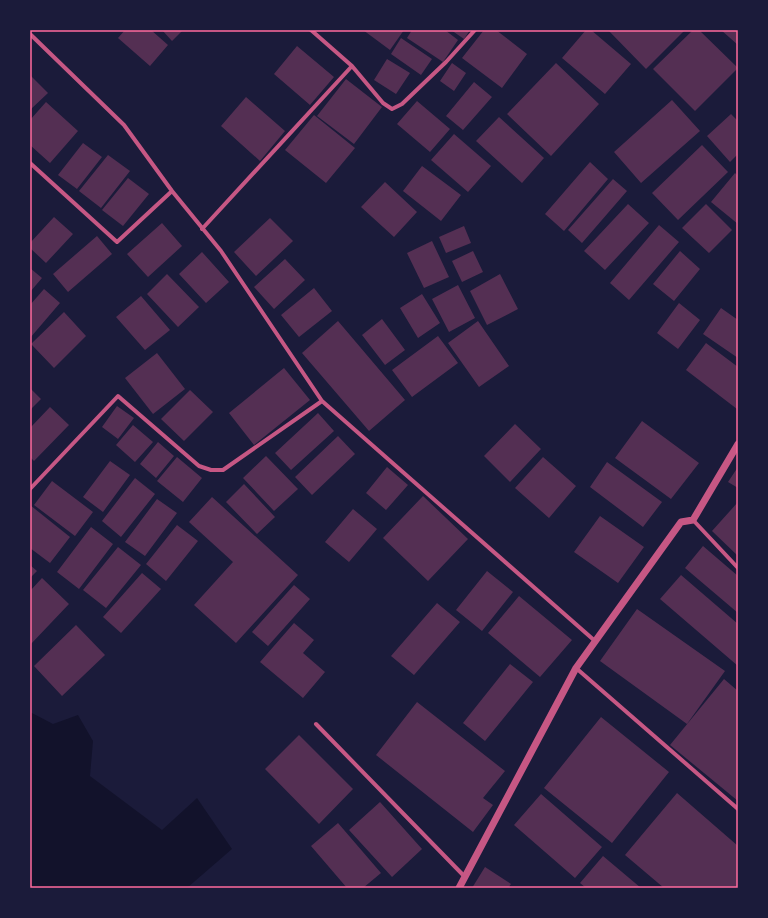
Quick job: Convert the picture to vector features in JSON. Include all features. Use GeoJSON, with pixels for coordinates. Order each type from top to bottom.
{"type":"FeatureCollection","features":[{"type":"Feature","properties":{"kind":"street"},"geometry":{"type":"LineString","coordinates":[[311,30],[352,66],[383,103],[392,109],[402,104],[446,62],[476,30]]}},
{"type":"Feature","properties":{"kind":"street"},"geometry":{"type":"LineString","coordinates":[[30,34],[124,125],[172,191],[220,251],[322,401],[595,641]]}},
{"type":"Feature","properties":{"kind":"street"},"geometry":{"type":"LineString","coordinates":[[202,229],[352,66]]}},
{"type":"Feature","properties":{"kind":"street"},"geometry":{"type":"LineString","coordinates":[[30,163],[117,242],[172,191]]}},
{"type":"Feature","properties":{"kind":"street"},"geometry":{"type":"LineString","coordinates":[[30,489],[118,396],[199,466],[211,470],[223,470],[322,401]]}},
{"type":"Feature","properties":{"kind":"street"},"geometry":{"type":"LineString","coordinates":[[459,888],[576,668],[681,522],[693,520],[738,444]]}},
{"type":"Feature","properties":{"kind":"street"},"geometry":{"type":"LineString","coordinates":[[693,520],[738,568]]}},
{"type":"Feature","properties":{"kind":"street"},"geometry":{"type":"LineString","coordinates":[[576,668],[738,808]]}},
{"type":"Feature","properties":{"kind":"street"},"geometry":{"type":"LineString","coordinates":[[316,724],[465,876]]}},
{"type":"Feature","properties":{"kind":"shaded area"},"geometry":{"type":"Polygon","coordinates":[[[30,712],[53,724],[78,715],[93,741],[90,776],[162,830],[197,798],[232,849],[187,888],[30,888],[30,712]]]}},
{"type":"Feature","properties":{"kind":"building"},"geometry":{"type":"Polygon","coordinates":[[[125,30],[151,30],[168,45],[150,66],[118,38],[125,30]]]}},
{"type":"Feature","properties":{"kind":"building"},"geometry":{"type":"Polygon","coordinates":[[[162,30],[183,30],[172,41],[162,30]]]}},
{"type":"Feature","properties":{"kind":"building"},"geometry":{"type":"Polygon","coordinates":[[[363,30],[404,30],[390,50],[363,30]]]}},
{"type":"Feature","properties":{"kind":"building"},"geometry":{"type":"Polygon","coordinates":[[[412,30],[445,30],[458,40],[443,62],[407,38],[412,30]]]}},
{"type":"Feature","properties":{"kind":"building"},"geometry":{"type":"Polygon","coordinates":[[[451,30],[470,30],[464,39],[451,30]]]}},
{"type":"Feature","properties":{"kind":"building"},"geometry":{"type":"Polygon","coordinates":[[[484,30],[496,30],[527,54],[502,88],[462,58],[484,30]]]}},
{"type":"Feature","properties":{"kind":"building"},"geometry":{"type":"Polygon","coordinates":[[[586,30],[591,30],[631,64],[605,94],[562,58],[586,30]]]}},
{"type":"Feature","properties":{"kind":"building"},"geometry":{"type":"Polygon","coordinates":[[[608,30],[685,30],[646,69],[608,30]]]}},
{"type":"Feature","properties":{"kind":"building"},"geometry":{"type":"Polygon","coordinates":[[[693,30],[699,30],[738,68],[695,111],[653,69],[693,30]]]}},
{"type":"Feature","properties":{"kind":"building"},"geometry":{"type":"Polygon","coordinates":[[[721,30],[738,30],[738,45],[721,30]]]}},
{"type":"Feature","properties":{"kind":"building"},"geometry":{"type":"Polygon","coordinates":[[[401,38],[432,59],[421,75],[391,54],[401,38]]]}},
{"type":"Feature","properties":{"kind":"building"},"geometry":{"type":"Polygon","coordinates":[[[297,46],[334,77],[310,105],[274,74],[297,46]]]}},
{"type":"Feature","properties":{"kind":"building"},"geometry":{"type":"Polygon","coordinates":[[[387,59],[410,73],[396,94],[374,80],[387,59]]]}},
{"type":"Feature","properties":{"kind":"building"},"geometry":{"type":"Polygon","coordinates":[[[452,63],[466,73],[454,91],[440,81],[452,63]]]}},
{"type":"Feature","properties":{"kind":"building"},"geometry":{"type":"Polygon","coordinates":[[[556,63],[599,104],[551,156],[507,114],[556,63]]]}},
{"type":"Feature","properties":{"kind":"building"},"geometry":{"type":"Polygon","coordinates":[[[30,75],[48,93],[30,110],[30,75]]]}},
{"type":"Feature","properties":{"kind":"building"},"geometry":{"type":"Polygon","coordinates":[[[346,79],[382,107],[354,144],[317,116],[346,79]]]}},
{"type":"Feature","properties":{"kind":"building"},"geometry":{"type":"Polygon","coordinates":[[[474,82],[492,97],[463,130],[446,116],[474,82]]]}},
{"type":"Feature","properties":{"kind":"building"},"geometry":{"type":"Polygon","coordinates":[[[246,97],[285,131],[260,161],[221,126],[246,97]]]}},
{"type":"Feature","properties":{"kind":"building"},"geometry":{"type":"Polygon","coordinates":[[[672,100],[700,131],[641,183],[614,152],[672,100]]]}},
{"type":"Feature","properties":{"kind":"building"},"geometry":{"type":"Polygon","coordinates":[[[417,101],[450,129],[430,152],[397,124],[417,101]]]}},
{"type":"Feature","properties":{"kind":"building"},"geometry":{"type":"Polygon","coordinates":[[[46,102],[78,131],[50,163],[30,145],[30,120],[46,102]]]}},
{"type":"Feature","properties":{"kind":"building"},"geometry":{"type":"Polygon","coordinates":[[[731,114],[738,121],[738,154],[730,162],[707,136],[731,114]]]}},
{"type":"Feature","properties":{"kind":"building"},"geometry":{"type":"Polygon","coordinates":[[[314,115],[355,148],[326,183],[285,150],[314,115]]]}},
{"type":"Feature","properties":{"kind":"building"},"geometry":{"type":"Polygon","coordinates":[[[499,117],[544,158],[522,183],[476,141],[499,117]]]}},
{"type":"Feature","properties":{"kind":"building"},"geometry":{"type":"Polygon","coordinates":[[[454,134],[491,166],[468,192],[431,160],[454,134]]]}},
{"type":"Feature","properties":{"kind":"building"},"geometry":{"type":"Polygon","coordinates":[[[83,143],[102,157],[77,189],[58,175],[83,143]]]}},
{"type":"Feature","properties":{"kind":"building"},"geometry":{"type":"Polygon","coordinates":[[[702,145],[728,172],[678,220],[652,193],[702,145]]]}},
{"type":"Feature","properties":{"kind":"building"},"geometry":{"type":"Polygon","coordinates":[[[108,155],[130,171],[101,208],[79,191],[108,155]]]}},
{"type":"Feature","properties":{"kind":"building"},"geometry":{"type":"Polygon","coordinates":[[[590,162],[608,179],[564,231],[545,214],[590,162]]]}},
{"type":"Feature","properties":{"kind":"building"},"geometry":{"type":"Polygon","coordinates":[[[422,166],[461,195],[441,221],[403,191],[422,166]]]}},
{"type":"Feature","properties":{"kind":"building"},"geometry":{"type":"Polygon","coordinates":[[[735,173],[738,176],[738,224],[711,202],[735,173]]]}},
{"type":"Feature","properties":{"kind":"building"},"geometry":{"type":"Polygon","coordinates":[[[128,178],[149,194],[123,226],[102,210],[128,178]]]}},
{"type":"Feature","properties":{"kind":"building"},"geometry":{"type":"Polygon","coordinates":[[[613,179],[627,191],[582,243],[568,230],[613,179]]]}},
{"type":"Feature","properties":{"kind":"building"},"geometry":{"type":"Polygon","coordinates":[[[385,182],[417,212],[394,237],[361,207],[385,182]]]}},
{"type":"Feature","properties":{"kind":"building"},"geometry":{"type":"Polygon","coordinates":[[[628,204],[649,223],[605,270],[584,251],[628,204]]]}},
{"type":"Feature","properties":{"kind":"building"},"geometry":{"type":"Polygon","coordinates":[[[706,204],[732,230],[709,253],[682,228],[706,204]]]}},
{"type":"Feature","properties":{"kind":"building"},"geometry":{"type":"Polygon","coordinates":[[[54,217],[73,234],[46,263],[30,248],[30,243],[54,217]]]}},
{"type":"Feature","properties":{"kind":"building"},"geometry":{"type":"Polygon","coordinates":[[[270,218],[293,241],[256,276],[234,252],[270,218]]]}},
{"type":"Feature","properties":{"kind":"building"},"geometry":{"type":"Polygon","coordinates":[[[162,223],[182,246],[148,277],[127,254],[162,223]]]}},
{"type":"Feature","properties":{"kind":"building"},"geometry":{"type":"Polygon","coordinates":[[[659,225],[679,242],[629,300],[610,283],[659,225]]]}},
{"type":"Feature","properties":{"kind":"building"},"geometry":{"type":"Polygon","coordinates":[[[464,226],[471,243],[446,253],[439,237],[464,226]]]}},
{"type":"Feature","properties":{"kind":"building"},"geometry":{"type":"Polygon","coordinates":[[[97,236],[112,254],[68,292],[53,274],[97,236]]]}},
{"type":"Feature","properties":{"kind":"building"},"geometry":{"type":"Polygon","coordinates":[[[432,241],[449,277],[424,288],[407,253],[432,241]]]}},
{"type":"Feature","properties":{"kind":"building"},"geometry":{"type":"Polygon","coordinates":[[[473,251],[483,272],[462,282],[452,261],[473,251]]]}},
{"type":"Feature","properties":{"kind":"building"},"geometry":{"type":"Polygon","coordinates":[[[680,251],[700,269],[674,301],[653,284],[680,251]]]}},
{"type":"Feature","properties":{"kind":"building"},"geometry":{"type":"Polygon","coordinates":[[[202,252],[229,282],[206,303],[179,274],[202,252]]]}},
{"type":"Feature","properties":{"kind":"building"},"geometry":{"type":"Polygon","coordinates":[[[285,259],[305,280],[274,309],[254,287],[285,259]]]}},
{"type":"Feature","properties":{"kind":"building"},"geometry":{"type":"Polygon","coordinates":[[[30,268],[42,278],[30,292],[30,268]]]}},
{"type":"Feature","properties":{"kind":"building"},"geometry":{"type":"Polygon","coordinates":[[[167,274],[199,307],[178,327],[147,294],[167,274]]]}},
{"type":"Feature","properties":{"kind":"building"},"geometry":{"type":"Polygon","coordinates":[[[500,274],[518,309],[487,325],[470,291],[500,274]]]}},
{"type":"Feature","properties":{"kind":"building"},"geometry":{"type":"Polygon","coordinates":[[[458,285],[475,318],[449,332],[432,299],[458,285]]]}},
{"type":"Feature","properties":{"kind":"building"},"geometry":{"type":"Polygon","coordinates":[[[314,288],[332,311],[299,337],[281,315],[314,288]]]}},
{"type":"Feature","properties":{"kind":"building"},"geometry":{"type":"Polygon","coordinates":[[[44,289],[60,303],[30,338],[30,305],[44,289]]]}},
{"type":"Feature","properties":{"kind":"building"},"geometry":{"type":"Polygon","coordinates":[[[422,294],[440,323],[418,338],[400,308],[422,294]]]}},
{"type":"Feature","properties":{"kind":"building"},"geometry":{"type":"Polygon","coordinates":[[[141,296],[170,330],[145,350],[116,317],[141,296]]]}},
{"type":"Feature","properties":{"kind":"building"},"geometry":{"type":"Polygon","coordinates":[[[679,303],[700,320],[678,349],[657,333],[679,303]]]}},
{"type":"Feature","properties":{"kind":"building"},"geometry":{"type":"Polygon","coordinates":[[[721,308],[738,320],[738,358],[703,334],[721,308]]]}},
{"type":"Feature","properties":{"kind":"building"},"geometry":{"type":"Polygon","coordinates":[[[64,312],[86,336],[54,368],[31,344],[64,312]]]}},
{"type":"Feature","properties":{"kind":"building"},"geometry":{"type":"Polygon","coordinates":[[[382,319],[405,350],[385,365],[362,335],[382,319]]]}},
{"type":"Feature","properties":{"kind":"building"},"geometry":{"type":"Polygon","coordinates":[[[338,321],[405,400],[369,431],[302,353],[338,321]]]}},
{"type":"Feature","properties":{"kind":"building"},"geometry":{"type":"Polygon","coordinates":[[[478,321],[509,366],[479,387],[448,343],[478,321]]]}},
{"type":"Feature","properties":{"kind":"building"},"geometry":{"type":"Polygon","coordinates":[[[438,336],[458,363],[412,397],[392,370],[438,336]]]}},
{"type":"Feature","properties":{"kind":"building"},"geometry":{"type":"Polygon","coordinates":[[[706,343],[738,367],[737,409],[686,370],[706,343]]]}},
{"type":"Feature","properties":{"kind":"building"},"geometry":{"type":"Polygon","coordinates":[[[157,353],[185,389],[153,414],[125,378],[157,353]]]}},
{"type":"Feature","properties":{"kind":"building"},"geometry":{"type":"Polygon","coordinates":[[[284,368],[310,400],[254,445],[229,413],[284,368]]]}},
{"type":"Feature","properties":{"kind":"building"},"geometry":{"type":"Polygon","coordinates":[[[30,388],[41,399],[30,410],[30,388]]]}},
{"type":"Feature","properties":{"kind":"building"},"geometry":{"type":"Polygon","coordinates":[[[190,390],[213,412],[184,441],[161,419],[190,390]]]}},
{"type":"Feature","properties":{"kind":"building"},"geometry":{"type":"Polygon","coordinates":[[[117,406],[134,418],[118,439],[102,427],[117,406]]]}},
{"type":"Feature","properties":{"kind":"building"},"geometry":{"type":"Polygon","coordinates":[[[50,407],[69,425],[34,461],[30,457],[30,428],[50,407]]]}},
{"type":"Feature","properties":{"kind":"building"},"geometry":{"type":"Polygon","coordinates":[[[318,413],[334,431],[291,470],[275,453],[318,413]]]}},
{"type":"Feature","properties":{"kind":"building"},"geometry":{"type":"Polygon","coordinates":[[[642,421],[699,463],[671,499],[615,458],[642,421]]]}},
{"type":"Feature","properties":{"kind":"building"},"geometry":{"type":"Polygon","coordinates":[[[515,424],[541,449],[510,482],[484,456],[515,424]]]}},
{"type":"Feature","properties":{"kind":"building"},"geometry":{"type":"Polygon","coordinates":[[[133,425],[153,442],[135,462],[116,445],[133,425]]]}},
{"type":"Feature","properties":{"kind":"building"},"geometry":{"type":"Polygon","coordinates":[[[338,436],[355,454],[312,495],[295,477],[338,436]]]}},
{"type":"Feature","properties":{"kind":"building"},"geometry":{"type":"Polygon","coordinates":[[[158,442],[174,456],[156,478],[140,464],[158,442]]]}},
{"type":"Feature","properties":{"kind":"building"},"geometry":{"type":"Polygon","coordinates":[[[266,456],[298,489],[274,511],[243,478],[266,456]]]}},
{"type":"Feature","properties":{"kind":"building"},"geometry":{"type":"Polygon","coordinates":[[[177,457],[202,478],[183,502],[157,481],[177,457]]]}},
{"type":"Feature","properties":{"kind":"building"},"geometry":{"type":"Polygon","coordinates":[[[543,457],[576,486],[549,518],[515,488],[543,457]]]}},
{"type":"Feature","properties":{"kind":"building"},"geometry":{"type":"Polygon","coordinates":[[[110,461],[130,475],[103,512],[83,497],[110,461]]]}},
{"type":"Feature","properties":{"kind":"building"},"geometry":{"type":"Polygon","coordinates":[[[607,462],[662,502],[643,527],[590,487],[607,462]]]}},
{"type":"Feature","properties":{"kind":"building"},"geometry":{"type":"Polygon","coordinates":[[[387,467],[408,485],[386,510],[366,493],[387,467]]]}},
{"type":"Feature","properties":{"kind":"building"},"geometry":{"type":"Polygon","coordinates":[[[738,467],[738,488],[728,482],[738,467]]]}},
{"type":"Feature","properties":{"kind":"building"},"geometry":{"type":"Polygon","coordinates":[[[135,478],[155,494],[121,537],[102,521],[135,478]]]}},
{"type":"Feature","properties":{"kind":"building"},"geometry":{"type":"Polygon","coordinates":[[[52,481],[93,512],[75,536],[34,505],[52,481]]]}},
{"type":"Feature","properties":{"kind":"building"},"geometry":{"type":"Polygon","coordinates":[[[244,484],[275,517],[257,534],[226,502],[244,484]]]}},
{"type":"Feature","properties":{"kind":"building"},"geometry":{"type":"Polygon","coordinates":[[[423,496],[468,539],[428,581],[383,538],[423,496]]]}},
{"type":"Feature","properties":{"kind":"building"},"geometry":{"type":"Polygon","coordinates":[[[212,497],[298,575],[236,643],[194,605],[233,562],[189,522],[212,497]]]}},
{"type":"Feature","properties":{"kind":"building"},"geometry":{"type":"Polygon","coordinates":[[[157,499],[177,513],[145,556],[125,542],[157,499]]]}},
{"type":"Feature","properties":{"kind":"building"},"geometry":{"type":"Polygon","coordinates":[[[738,502],[738,556],[712,531],[738,502]]]}},
{"type":"Feature","properties":{"kind":"building"},"geometry":{"type":"Polygon","coordinates":[[[30,505],[70,537],[50,563],[30,548],[30,505]]]}},
{"type":"Feature","properties":{"kind":"building"},"geometry":{"type":"Polygon","coordinates":[[[353,509],[377,529],[349,562],[325,542],[353,509]]]}},
{"type":"Feature","properties":{"kind":"building"},"geometry":{"type":"Polygon","coordinates":[[[600,516],[644,547],[618,583],[574,552],[600,516]]]}},
{"type":"Feature","properties":{"kind":"building"},"geometry":{"type":"Polygon","coordinates":[[[177,525],[198,541],[166,581],[146,564],[177,525]]]}},
{"type":"Feature","properties":{"kind":"building"},"geometry":{"type":"Polygon","coordinates":[[[91,527],[113,544],[79,589],[57,572],[91,527]]]}},
{"type":"Feature","properties":{"kind":"building"},"geometry":{"type":"Polygon","coordinates":[[[703,546],[738,576],[738,613],[685,568],[703,546]]]}},
{"type":"Feature","properties":{"kind":"building"},"geometry":{"type":"Polygon","coordinates":[[[118,547],[141,565],[106,608],[83,590],[118,547]]]}},
{"type":"Feature","properties":{"kind":"building"},"geometry":{"type":"Polygon","coordinates":[[[30,565],[37,571],[30,578],[30,565]]]}},
{"type":"Feature","properties":{"kind":"building"},"geometry":{"type":"Polygon","coordinates":[[[487,571],[513,592],[482,631],[456,610],[487,571]]]}},
{"type":"Feature","properties":{"kind":"building"},"geometry":{"type":"Polygon","coordinates":[[[142,573],[161,589],[121,633],[103,617],[142,573]]]}},
{"type":"Feature","properties":{"kind":"building"},"geometry":{"type":"Polygon","coordinates":[[[681,575],[738,624],[738,666],[660,599],[681,575]]]}},
{"type":"Feature","properties":{"kind":"building"},"geometry":{"type":"Polygon","coordinates":[[[42,578],[69,604],[30,645],[30,591],[42,578]]]}},
{"type":"Feature","properties":{"kind":"building"},"geometry":{"type":"Polygon","coordinates":[[[294,585],[310,599],[268,646],[252,632],[294,585]]]}},
{"type":"Feature","properties":{"kind":"building"},"geometry":{"type":"Polygon","coordinates":[[[519,596],[572,640],[540,677],[488,633],[519,596]]]}},
{"type":"Feature","properties":{"kind":"building"},"geometry":{"type":"Polygon","coordinates":[[[437,603],[460,622],[414,675],[391,656],[437,603]]]}},
{"type":"Feature","properties":{"kind":"building"},"geometry":{"type":"Polygon","coordinates":[[[637,609],[725,671],[687,724],[600,661],[637,609]]]}},
{"type":"Feature","properties":{"kind":"building"},"geometry":{"type":"Polygon","coordinates":[[[294,623],[314,640],[303,653],[325,672],[303,698],[260,662],[294,623]]]}},
{"type":"Feature","properties":{"kind":"building"},"geometry":{"type":"Polygon","coordinates":[[[76,625],[105,655],[62,696],[34,666],[76,625]]]}},
{"type":"Feature","properties":{"kind":"building"},"geometry":{"type":"Polygon","coordinates":[[[510,664],[533,682],[485,741],[463,723],[510,664]]]}},
{"type":"Feature","properties":{"kind":"building"},"geometry":{"type":"Polygon","coordinates":[[[724,679],[738,691],[738,801],[670,745],[724,679]]]}},
{"type":"Feature","properties":{"kind":"building"},"geometry":{"type":"Polygon","coordinates":[[[417,702],[505,771],[483,798],[493,805],[473,832],[376,755],[417,702]]]}},
{"type":"Feature","properties":{"kind":"building"},"geometry":{"type":"Polygon","coordinates":[[[601,717],[669,772],[612,843],[544,788],[601,717]]]}},
{"type":"Feature","properties":{"kind":"building"},"geometry":{"type":"Polygon","coordinates":[[[299,735],[353,789],[319,824],[265,769],[299,735]]]}},
{"type":"Feature","properties":{"kind":"building"},"geometry":{"type":"Polygon","coordinates":[[[677,793],[738,846],[738,888],[664,888],[625,855],[677,793]]]}},
{"type":"Feature","properties":{"kind":"building"},"geometry":{"type":"Polygon","coordinates":[[[541,794],[602,847],[575,878],[514,825],[541,794]]]}},
{"type":"Feature","properties":{"kind":"building"},"geometry":{"type":"Polygon","coordinates":[[[380,802],[422,849],[392,877],[349,830],[380,802]]]}},
{"type":"Feature","properties":{"kind":"building"},"geometry":{"type":"Polygon","coordinates":[[[338,823],[381,873],[363,888],[347,888],[311,846],[338,823]]]}},
{"type":"Feature","properties":{"kind":"building"},"geometry":{"type":"Polygon","coordinates":[[[603,856],[641,888],[586,888],[580,883],[603,856]]]}},
{"type":"Feature","properties":{"kind":"building"},"geometry":{"type":"Polygon","coordinates":[[[485,867],[511,884],[508,888],[472,888],[485,867]]]}}]}
